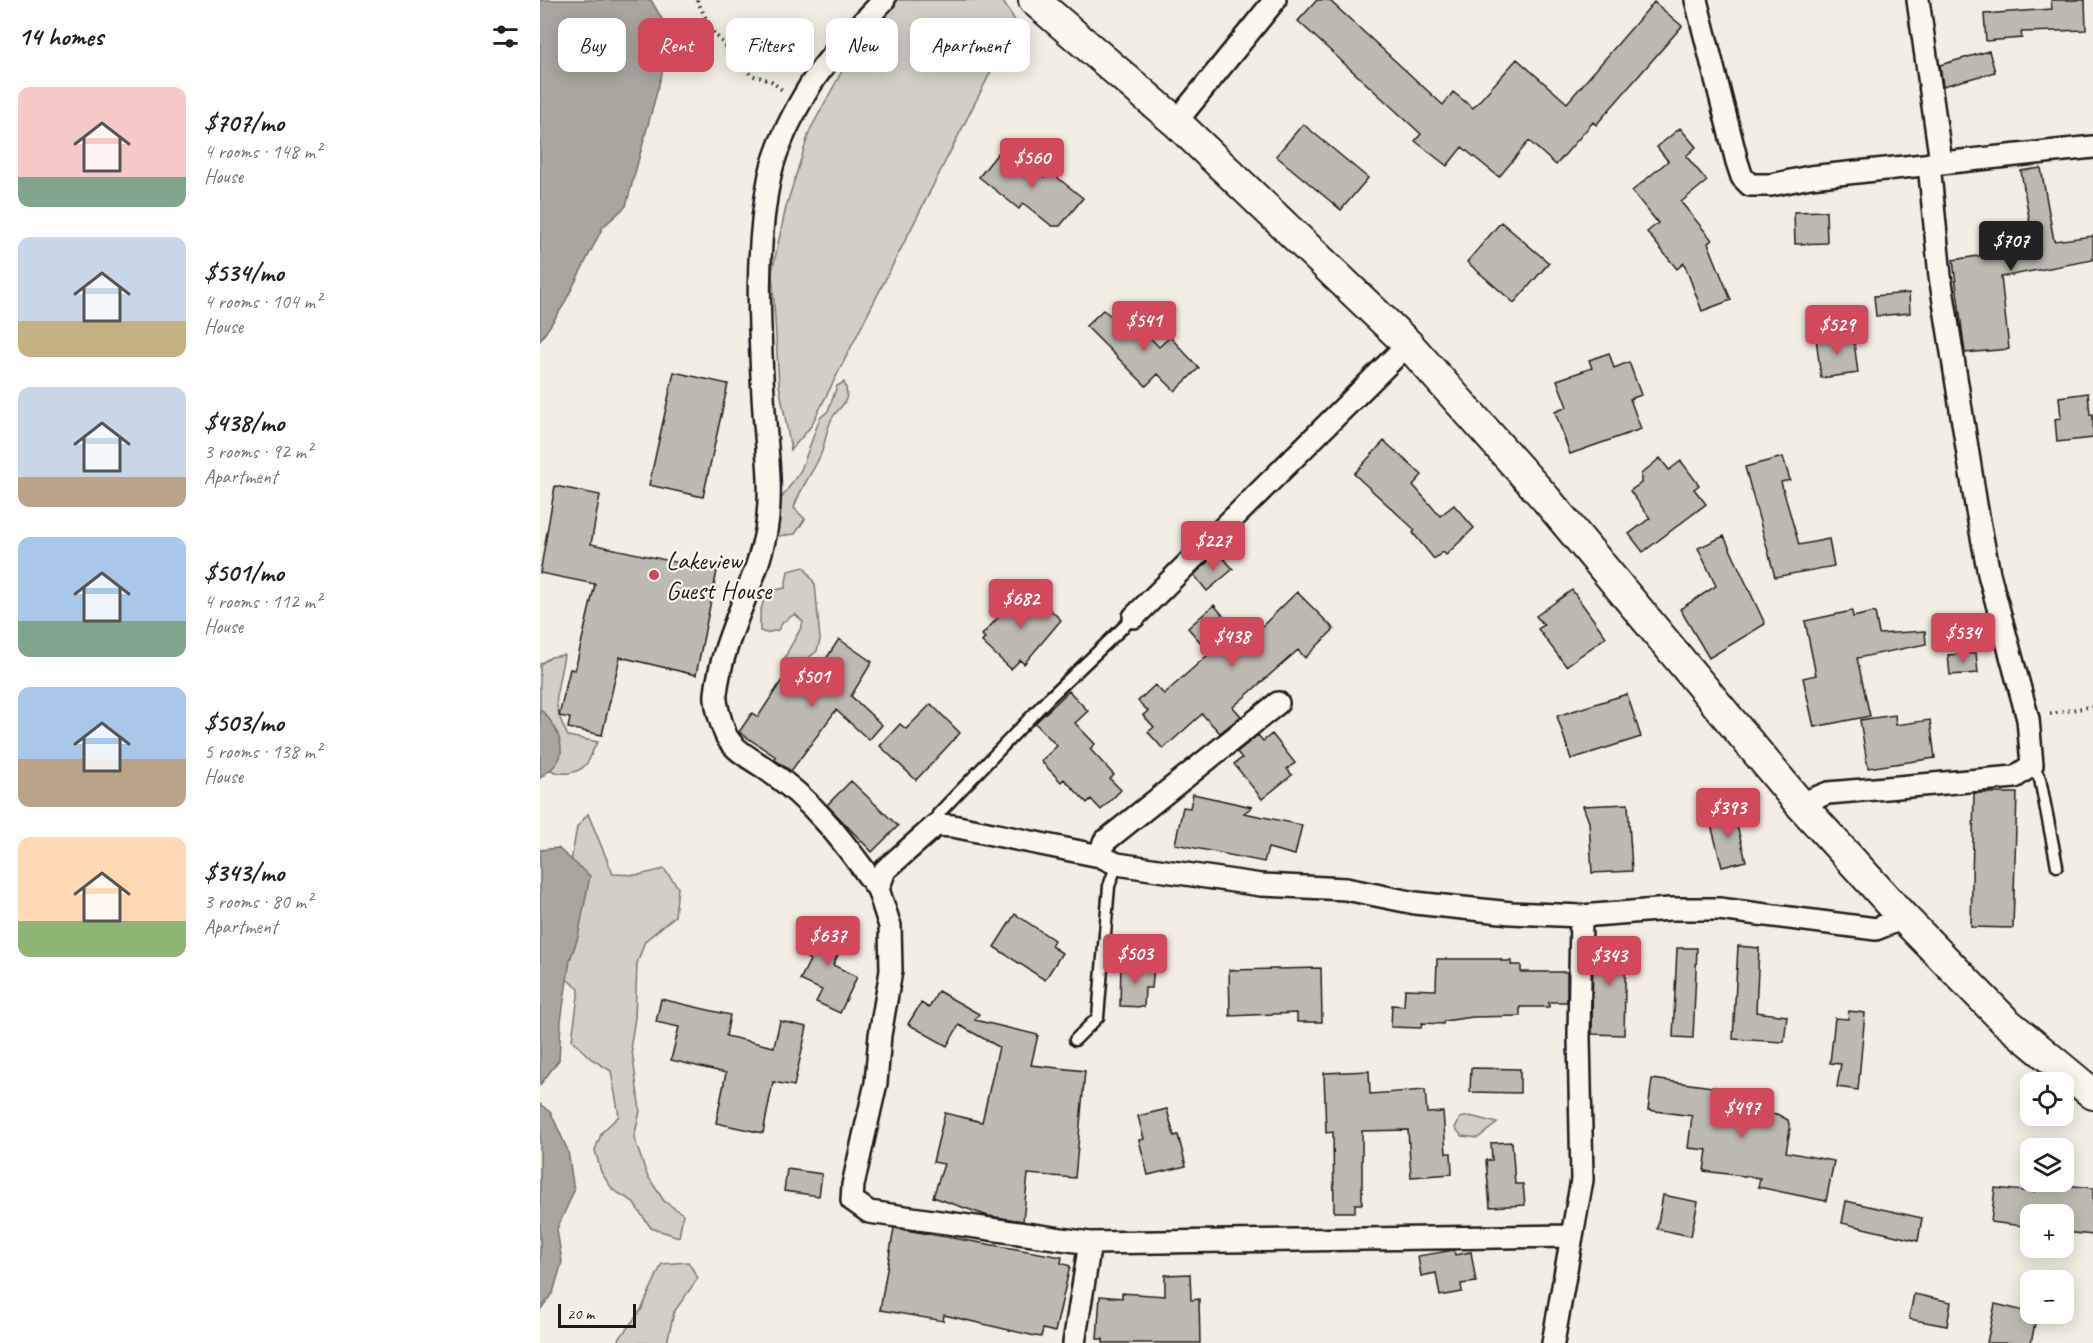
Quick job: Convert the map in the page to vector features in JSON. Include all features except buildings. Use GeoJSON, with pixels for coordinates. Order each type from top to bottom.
{"type":"FeatureCollection","features":[{"type":"Feature","properties":{"kind":"main road"},"geometry":{"type":"LineString","coordinates":[[1034,0],[1176,122],[1408,344],[1546,499],[1800,804],[1904,918],[2006,1021],[2093,1094]]}},
{"type":"Feature","properties":{"kind":"street"},"geometry":{"type":"LineString","coordinates":[[884,0],[828,61],[800,104],[771,172],[763,224],[759,304],[770,491],[766,530],[758,566],[728,647],[716,696],[725,735],[737,749],[805,798],[837,832],[878,889],[890,926],[891,971],[880,1035],[876,1083],[853,1185],[852,1200],[869,1212],[1090,1243],[1572,1236]]}},
{"type":"Feature","properties":{"kind":"street"},"geometry":{"type":"LineString","coordinates":[[1176,122],[1275,0]]}},
{"type":"Feature","properties":{"kind":"street"},"geometry":{"type":"LineString","coordinates":[[1696,0],[1737,162],[1742,177],[1750,185],[1771,185],[1810,177],[2093,147]]}},
{"type":"Feature","properties":{"kind":"street"},"geometry":{"type":"LineString","coordinates":[[1800,804],[1828,794],[2015,777],[2032,765],[2028,719],[1989,574],[1940,276],[1935,163],[1918,0]]}},
{"type":"Feature","properties":{"kind":"street"},"geometry":{"type":"LineString","coordinates":[[1134,617],[1408,344]]}},
{"type":"Feature","properties":{"kind":"street"},"geometry":{"type":"LineString","coordinates":[[1109,860],[1104,842],[1278,703]]}},
{"type":"Feature","properties":{"kind":"street"},"geometry":{"type":"LineString","coordinates":[[878,889],[885,870],[936,825],[953,826],[1109,860],[1261,885],[1346,890],[1415,903],[1511,914],[1581,916],[1670,909],[1719,909],[1876,929],[1904,918]]}},
{"type":"Feature","properties":{"kind":"street"},"geometry":{"type":"LineString","coordinates":[[1553,1343],[1582,1180],[1579,1036],[1581,916]]}},
{"type":"Feature","properties":{"kind":"street"},"geometry":{"type":"LineString","coordinates":[[1074,1343],[1090,1243]]}},
{"type":"Feature","properties":{"kind":"lane"},"geometry":{"type":"LineString","coordinates":[[936,825],[938,814],[1048,699],[1134,617]]}},
{"type":"Feature","properties":{"kind":"lane"},"geometry":{"type":"LineString","coordinates":[[2032,765],[2040,779],[2057,866]]}},
{"type":"Feature","properties":{"kind":"lane"},"geometry":{"type":"LineString","coordinates":[[1075,1040],[1098,1017],[1109,886],[1109,860]]}},
{"type":"Feature","properties":{"kind":"path"},"geometry":{"type":"LineString","coordinates":[[697,0],[712,31],[751,75],[771,81],[800,104]]}},
{"type":"Feature","properties":{"kind":"path"},"geometry":{"type":"LineString","coordinates":[[2028,719],[2093,706]]}},
{"type":"Feature","properties":{"kind":"shaded area"},"geometry":{"type":"Polygon","coordinates":[[[540,0],[651,0],[662,18],[638,18],[638,72],[662,72],[626,206],[603,227],[563,306],[540,341],[540,0]]]}},
{"type":"Feature","properties":{"kind":"shaded area"},"geometry":{"type":"Polygon","coordinates":[[[895,0],[1002,0],[1013,18],[910,18],[910,72],[991,72],[811,426],[791,450],[779,385],[772,272],[786,207],[810,130],[842,72],[898,72],[898,18],[878,18],[895,0]]]}},
{"type":"Feature","properties":{"kind":"shaded area"},"geometry":{"type":"Polygon","coordinates":[[[844,382],[847,396],[832,418],[821,454],[794,508],[805,519],[795,534],[779,536],[773,531],[774,509],[801,470],[820,418],[828,411],[837,386],[844,382]]]}},
{"type":"Feature","properties":{"kind":"shaded area"},"geometry":{"type":"Polygon","coordinates":[[[804,567],[815,584],[820,640],[817,651],[806,660],[800,673],[789,675],[783,670],[783,664],[803,622],[795,614],[783,622],[778,630],[766,633],[760,631],[760,613],[766,592],[785,588],[788,571],[804,567]]]}},
{"type":"Feature","properties":{"kind":"shaded area"},"geometry":{"type":"Polygon","coordinates":[[[564,655],[557,696],[562,724],[568,736],[598,742],[584,767],[575,772],[565,773],[551,770],[540,728],[540,664],[551,657],[564,655]]]}},
{"type":"Feature","properties":{"kind":"shaded area"},"geometry":{"type":"Polygon","coordinates":[[[540,709],[555,728],[560,740],[561,752],[556,763],[540,778],[540,709]]]}},
{"type":"Feature","properties":{"kind":"shaded area"},"geometry":{"type":"Polygon","coordinates":[[[588,814],[613,874],[639,875],[664,869],[678,887],[675,916],[645,941],[637,964],[635,1018],[631,1043],[640,1111],[634,1138],[647,1175],[664,1201],[683,1214],[679,1237],[651,1228],[632,1201],[613,1190],[601,1172],[595,1150],[602,1132],[619,1116],[611,1071],[590,1058],[572,1040],[579,989],[560,974],[568,879],[577,827],[588,814]]]}},
{"type":"Feature","properties":{"kind":"shaded area"},"geometry":{"type":"Polygon","coordinates":[[[558,848],[590,876],[578,937],[570,960],[561,1021],[559,1060],[540,1085],[540,850],[558,848]]]}},
{"type":"Feature","properties":{"kind":"shaded area"},"geometry":{"type":"Polygon","coordinates":[[[540,1104],[551,1113],[568,1151],[574,1191],[557,1229],[562,1262],[553,1293],[540,1310],[540,1104]]]}},
{"type":"Feature","properties":{"kind":"shaded area"},"geometry":{"type":"Polygon","coordinates":[[[1470,1116],[1497,1123],[1478,1138],[1462,1136],[1455,1128],[1460,1118],[1470,1116]]]}},
{"type":"Feature","properties":{"kind":"shaded area"},"geometry":{"type":"Polygon","coordinates":[[[688,1262],[698,1278],[674,1312],[667,1343],[620,1343],[619,1339],[641,1310],[662,1264],[688,1262]]]}},
{"type":"Feature","properties":{"kind":"place","name":"Lakeview Guest House"},"geometry":{"type":"Point","coordinates":[654,575]}}]}
